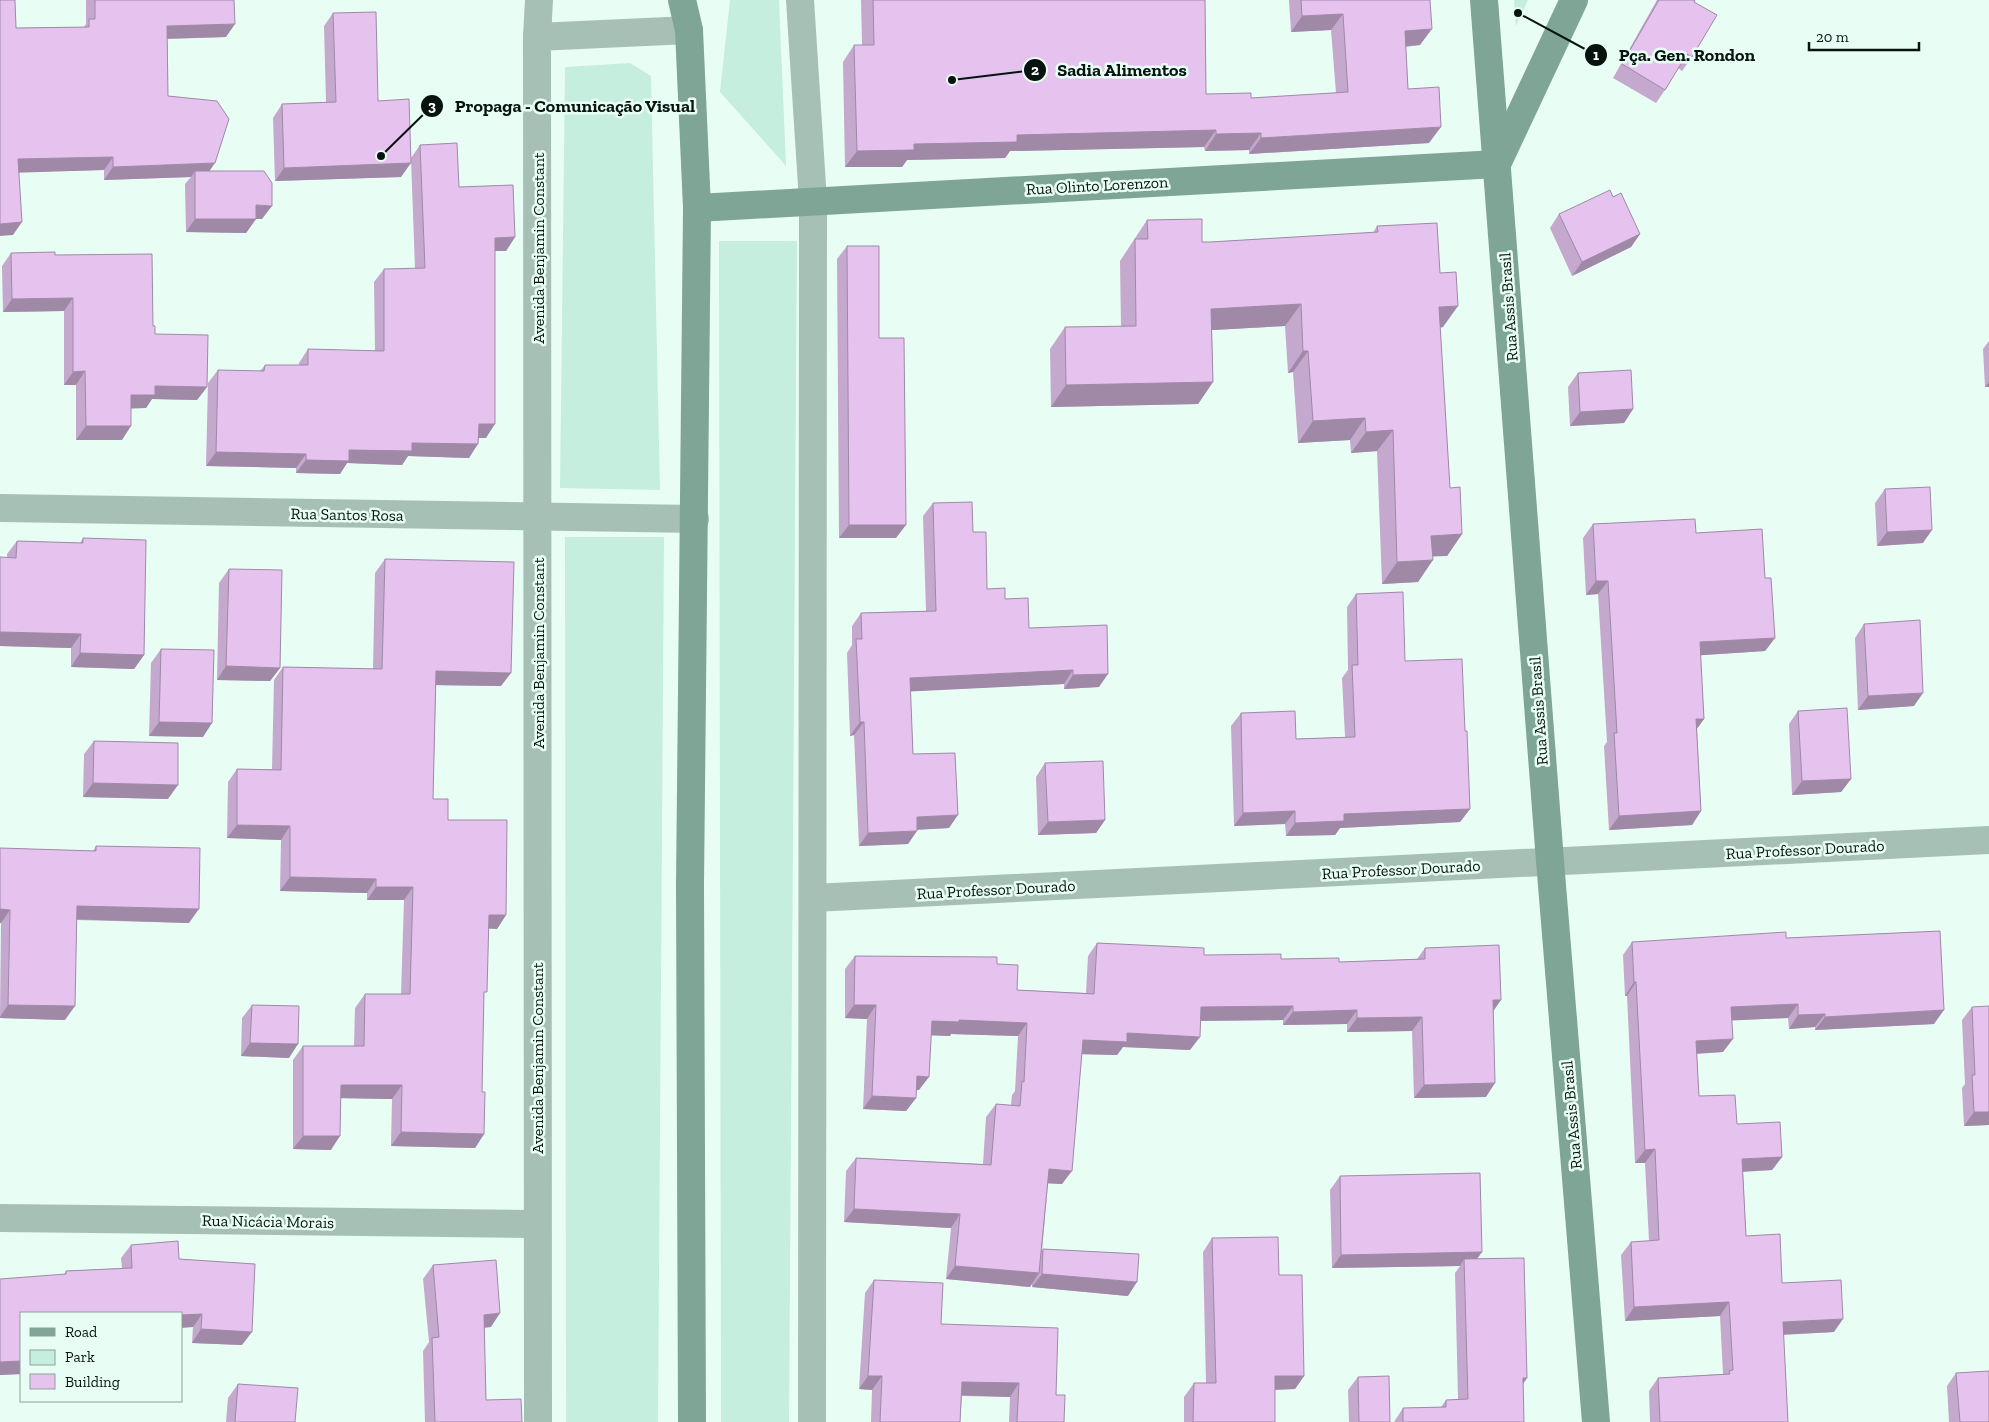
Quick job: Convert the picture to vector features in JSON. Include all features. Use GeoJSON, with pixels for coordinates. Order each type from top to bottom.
{"type":"FeatureCollection","features":[{"type":"Feature","properties":{"kind":"street","name":"Avenida Benjamin Constant"},"geometry":{"type":"LineString","coordinates":[[538,1422],[537,37],[539,0]]}},
{"type":"Feature","properties":{"kind":"street"},"geometry":{"type":"LineString","coordinates":[[682,0],[689,30],[697,208],[690,886],[692,1422]]}},
{"type":"Feature","properties":{"kind":"street"},"geometry":{"type":"LineString","coordinates":[[689,30],[697,0]]}},
{"type":"Feature","properties":{"kind":"street"},"geometry":{"type":"LineString","coordinates":[[800,0],[813,201],[812,1422]]}},
{"type":"Feature","properties":{"kind":"street","name":"Rua Assis Brasil"},"geometry":{"type":"LineString","coordinates":[[1484,0],[1550,862],[1596,1422]]}},
{"type":"Feature","properties":{"kind":"street"},"geometry":{"type":"LineString","coordinates":[[1497,164],[1574,0]]}},
{"type":"Feature","properties":{"kind":"street"},"geometry":{"type":"LineString","coordinates":[[537,37],[689,30]]}},
{"type":"Feature","properties":{"kind":"street","name":"Rua Olinto Lorenzon"},"geometry":{"type":"LineString","coordinates":[[697,208],[1497,164]]}},
{"type":"Feature","properties":{"kind":"street","name":"Rua Santos Rosa"},"geometry":{"type":"LineString","coordinates":[[0,508],[695,519]]}},
{"type":"Feature","properties":{"kind":"street","name":"Rua Professor Dourado"},"geometry":{"type":"LineString","coordinates":[[813,898],[1989,840]]}},
{"type":"Feature","properties":{"kind":"street","name":"Rua Nicácia Morais"},"geometry":{"type":"LineString","coordinates":[[0,1218],[537,1224]]}},
{"type":"Feature","properties":{"kind":"green space"},"geometry":{"type":"Polygon","coordinates":[[[730,0],[779,0],[786,166],[720,92],[730,0]]]}},
{"type":"Feature","properties":{"kind":"green space"},"geometry":{"type":"Polygon","coordinates":[[[1514,0],[1528,0],[1516,26],[1514,0]]]}},
{"type":"Feature","properties":{"kind":"green space"},"geometry":{"type":"Polygon","coordinates":[[[630,63],[651,76],[660,490],[560,488],[565,67],[630,63]]]}},
{"type":"Feature","properties":{"kind":"green space"},"geometry":{"type":"Polygon","coordinates":[[[719,241],[797,241],[789,1422],[721,1422],[719,241]]]}},
{"type":"Feature","properties":{"kind":"green space"},"geometry":{"type":"Polygon","coordinates":[[[565,537],[664,537],[658,1422],[566,1422],[565,537]]]}},
{"type":"Feature","properties":{"kind":"building"},"geometry":{"type":"Polygon","coordinates":[[[0,0],[15,0],[16,28],[89,27],[89,19],[95,19],[95,0],[234,0],[235,24],[167,26],[168,96],[217,101],[229,119],[215,163],[113,167],[113,157],[18,159],[22,222],[0,224],[0,0]]]}},
{"type":"Feature","properties":{"kind":"building"},"geometry":{"type":"Polygon","coordinates":[[[873,0],[1205,0],[1206,94],[1251,93],[1251,98],[1348,92],[1343,14],[1302,16],[1301,0],[1430,0],[1432,29],[1405,31],[1408,89],[1439,87],[1441,127],[1261,138],[1261,133],[1216,134],[1216,130],[1017,135],[1017,142],[914,144],[914,150],[857,151],[854,45],[874,45],[873,0]]]}},
{"type":"Feature","properties":{"kind":"building"},"geometry":{"type":"Polygon","coordinates":[[[1659,0],[1695,0],[1694,2],[1717,15],[1692,57],[1687,54],[1665,90],[1622,64],[1659,0]]]}},
{"type":"Feature","properties":{"kind":"building"},"geometry":{"type":"Polygon","coordinates":[[[376,12],[378,101],[409,99],[411,163],[284,168],[282,104],[336,102],[333,13],[376,12]]]}},
{"type":"Feature","properties":{"kind":"building"},"geometry":{"type":"Polygon","coordinates":[[[457,143],[459,187],[513,185],[515,237],[495,238],[495,424],[479,424],[478,444],[412,443],[412,451],[349,450],[349,461],[306,460],[306,454],[216,452],[218,370],[264,371],[265,365],[308,365],[308,349],[384,351],[384,269],[425,268],[420,145],[457,143]]]}},
{"type":"Feature","properties":{"kind":"building"},"geometry":{"type":"Polygon","coordinates":[[[195,171],[264,171],[272,183],[272,206],[256,205],[256,219],[195,219],[195,171]]]}},
{"type":"Feature","properties":{"kind":"building"},"geometry":{"type":"Polygon","coordinates":[[[1610,190],[1613,197],[1621,193],[1640,234],[1582,262],[1559,214],[1610,190]]]}},
{"type":"Feature","properties":{"kind":"building"},"geometry":{"type":"Polygon","coordinates":[[[1202,219],[1202,242],[1378,232],[1377,226],[1437,223],[1440,273],[1456,272],[1458,306],[1439,307],[1450,488],[1460,487],[1462,534],[1431,536],[1433,560],[1397,562],[1393,430],[1366,432],[1365,418],[1313,421],[1308,351],[1303,351],[1301,304],[1211,309],[1213,382],[1066,385],[1065,327],[1136,326],[1135,239],[1148,239],[1147,220],[1202,219]]]}},
{"type":"Feature","properties":{"kind":"building"},"geometry":{"type":"Polygon","coordinates":[[[847,246],[879,246],[879,338],[904,338],[906,525],[849,525],[847,246]]]}},
{"type":"Feature","properties":{"kind":"building"},"geometry":{"type":"Polygon","coordinates":[[[55,252],[55,255],[152,254],[153,326],[155,326],[155,334],[208,335],[207,387],[155,386],[155,395],[131,395],[131,426],[86,426],[85,371],[73,372],[73,298],[12,299],[11,253],[55,252]]]}},
{"type":"Feature","properties":{"kind":"building"},"geometry":{"type":"Polygon","coordinates":[[[1631,370],[1633,409],[1580,412],[1578,373],[1631,370]]]}},
{"type":"Feature","properties":{"kind":"building"},"geometry":{"type":"Polygon","coordinates":[[[1930,487],[1932,530],[1887,532],[1885,489],[1930,487]]]}},
{"type":"Feature","properties":{"kind":"building"},"geometry":{"type":"Polygon","coordinates":[[[972,502],[973,532],[986,532],[987,589],[1005,588],[1005,599],[1028,598],[1029,628],[1107,625],[1108,674],[1073,675],[1073,670],[910,678],[913,754],[955,753],[958,815],[917,817],[917,831],[868,833],[864,722],[860,722],[856,639],[862,639],[861,613],[936,611],[933,503],[972,502]]]}},
{"type":"Feature","properties":{"kind":"building"},"geometry":{"type":"Polygon","coordinates":[[[1695,519],[1696,533],[1762,529],[1765,578],[1771,578],[1775,638],[1700,642],[1704,719],[1696,719],[1701,811],[1619,816],[1614,733],[1617,733],[1608,581],[1596,581],[1593,524],[1695,519]]]}},
{"type":"Feature","properties":{"kind":"building"},"geometry":{"type":"Polygon","coordinates":[[[83,538],[146,540],[144,655],[80,653],[81,634],[0,632],[0,557],[16,558],[17,541],[83,543],[83,538]]]}},
{"type":"Feature","properties":{"kind":"building"},"geometry":{"type":"Polygon","coordinates":[[[385,559],[514,562],[511,673],[436,671],[433,799],[448,799],[448,820],[507,820],[506,915],[489,915],[487,992],[484,992],[482,1092],[485,1092],[484,1134],[401,1132],[402,1085],[341,1085],[340,1136],[303,1136],[303,1046],[364,1046],[365,994],[410,994],[413,887],[376,887],[376,879],[290,877],[290,826],[237,825],[237,769],[281,770],[283,667],[382,669],[385,559]]]}},
{"type":"Feature","properties":{"kind":"building"},"geometry":{"type":"Polygon","coordinates":[[[229,569],[282,570],[280,668],[226,666],[229,569]]]}},
{"type":"Feature","properties":{"kind":"building"},"geometry":{"type":"Polygon","coordinates":[[[1403,592],[1405,661],[1462,659],[1470,809],[1344,814],[1344,821],[1295,823],[1295,811],[1243,813],[1241,713],[1295,711],[1296,739],[1355,737],[1352,665],[1358,665],[1356,594],[1403,592]]]}},
{"type":"Feature","properties":{"kind":"building"},"geometry":{"type":"Polygon","coordinates":[[[1920,620],[1923,693],[1868,696],[1864,624],[1920,620]]]}},
{"type":"Feature","properties":{"kind":"building"},"geometry":{"type":"Polygon","coordinates":[[[161,649],[214,650],[212,723],[159,722],[161,649]]]}},
{"type":"Feature","properties":{"kind":"building"},"geometry":{"type":"Polygon","coordinates":[[[1847,708],[1851,779],[1802,781],[1798,711],[1847,708]]]}},
{"type":"Feature","properties":{"kind":"building"},"geometry":{"type":"Polygon","coordinates":[[[94,741],[178,743],[178,785],[93,783],[94,741]]]}},
{"type":"Feature","properties":{"kind":"building"},"geometry":{"type":"Polygon","coordinates":[[[1103,761],[1105,820],[1048,822],[1045,763],[1103,761]]]}},
{"type":"Feature","properties":{"kind":"building"},"geometry":{"type":"Polygon","coordinates":[[[96,846],[200,848],[199,909],[77,906],[75,1006],[8,1005],[10,910],[0,909],[0,848],[96,851],[96,846]]]}},
{"type":"Feature","properties":{"kind":"building"},"geometry":{"type":"Polygon","coordinates":[[[1940,931],[1944,1010],[1825,1017],[1825,1014],[1798,1015],[1798,1004],[1731,1007],[1733,1039],[1696,1041],[1699,1096],[1735,1095],[1737,1124],[1780,1122],[1782,1157],[1742,1159],[1746,1236],[1780,1234],[1782,1283],[1841,1280],[1843,1319],[1783,1322],[1788,1422],[1660,1422],[1658,1378],[1730,1374],[1729,1371],[1733,1370],[1729,1302],[1634,1307],[1631,1242],[1659,1240],[1655,1149],[1645,1150],[1632,942],[1786,932],[1786,938],[1940,931]]]}},
{"type":"Feature","properties":{"kind":"building"},"geometry":{"type":"Polygon","coordinates":[[[1097,943],[1204,948],[1204,955],[1281,954],[1281,959],[1339,958],[1339,962],[1425,959],[1425,948],[1499,945],[1501,1000],[1493,1000],[1495,1083],[1424,1085],[1422,1017],[1357,1018],[1357,1010],[1293,1012],[1293,1006],[1201,1007],[1200,1037],[1127,1033],[1127,1042],[1083,1040],[1072,1171],[1049,1169],[1039,1273],[955,1266],[960,1214],[854,1209],[856,1158],[991,1165],[996,1104],[1020,1106],[1022,1081],[1024,1082],[1027,1023],[959,1020],[959,1022],[932,1021],[929,1077],[917,1076],[916,1098],[872,1096],[876,1005],[854,1005],[855,956],[997,957],[997,964],[1018,965],[1017,990],[1094,994],[1097,943]]]}},
{"type":"Feature","properties":{"kind":"building"},"geometry":{"type":"Polygon","coordinates":[[[252,1005],[299,1006],[298,1044],[250,1043],[252,1005]]]}},
{"type":"Feature","properties":{"kind":"building"},"geometry":{"type":"Polygon","coordinates":[[[1989,1006],[1989,1112],[1974,1112],[1972,1075],[1975,1075],[1972,1007],[1989,1006]]]}},
{"type":"Feature","properties":{"kind":"building"},"geometry":{"type":"Polygon","coordinates":[[[1480,1173],[1482,1252],[1341,1255],[1340,1176],[1480,1173]]]}},
{"type":"Feature","properties":{"kind":"building"},"geometry":{"type":"Polygon","coordinates":[[[1278,1237],[1279,1275],[1302,1275],[1304,1376],[1275,1376],[1275,1422],[1193,1422],[1194,1383],[1216,1383],[1212,1238],[1278,1237]]]}},
{"type":"Feature","properties":{"kind":"building"},"geometry":{"type":"Polygon","coordinates":[[[178,1241],[179,1259],[255,1264],[252,1332],[201,1329],[202,1314],[182,1315],[182,1312],[20,1312],[20,1361],[0,1362],[0,1279],[66,1274],[66,1271],[132,1268],[131,1245],[178,1241]]]}},
{"type":"Feature","properties":{"kind":"building"},"geometry":{"type":"Polygon","coordinates":[[[1043,1249],[1139,1254],[1137,1282],[1042,1274],[1043,1249]]]}},
{"type":"Feature","properties":{"kind":"building"},"geometry":{"type":"Polygon","coordinates":[[[1524,1258],[1527,1378],[1523,1378],[1524,1422],[1403,1422],[1403,1408],[1446,1407],[1446,1400],[1468,1399],[1464,1259],[1524,1258]]]}},
{"type":"Feature","properties":{"kind":"building"},"geometry":{"type":"Polygon","coordinates":[[[496,1260],[500,1313],[484,1315],[486,1400],[521,1399],[522,1422],[435,1422],[432,1338],[439,1337],[433,1265],[496,1260]]]}},
{"type":"Feature","properties":{"kind":"building"},"geometry":{"type":"Polygon","coordinates":[[[874,1280],[943,1283],[941,1324],[1058,1328],[1056,1395],[1065,1395],[1064,1422],[1017,1422],[1019,1383],[962,1382],[960,1422],[880,1422],[882,1376],[868,1376],[874,1280]]]}},
{"type":"Feature","properties":{"kind":"building"},"geometry":{"type":"Polygon","coordinates":[[[1989,1371],[1989,1422],[1960,1422],[1956,1373],[1989,1371]]]}},
{"type":"Feature","properties":{"kind":"building"},"geometry":{"type":"Polygon","coordinates":[[[1389,1376],[1390,1422],[1359,1422],[1358,1377],[1389,1376]]]}},
{"type":"Feature","properties":{"kind":"building"},"geometry":{"type":"Polygon","coordinates":[[[238,1384],[298,1388],[295,1422],[235,1422],[238,1384]]]}},
{"type":"Feature","properties":{"kind":"place","name":"Pça. Gen. Rondon"},"geometry":{"type":"Point","coordinates":[1518,13]}},
{"type":"Feature","properties":{"kind":"place","name":"Sadia Alimentos"},"geometry":{"type":"Point","coordinates":[952,80]}},
{"type":"Feature","properties":{"kind":"place","name":"Propaga - Comunicação Visual"},"geometry":{"type":"Point","coordinates":[381,156]}}]}
